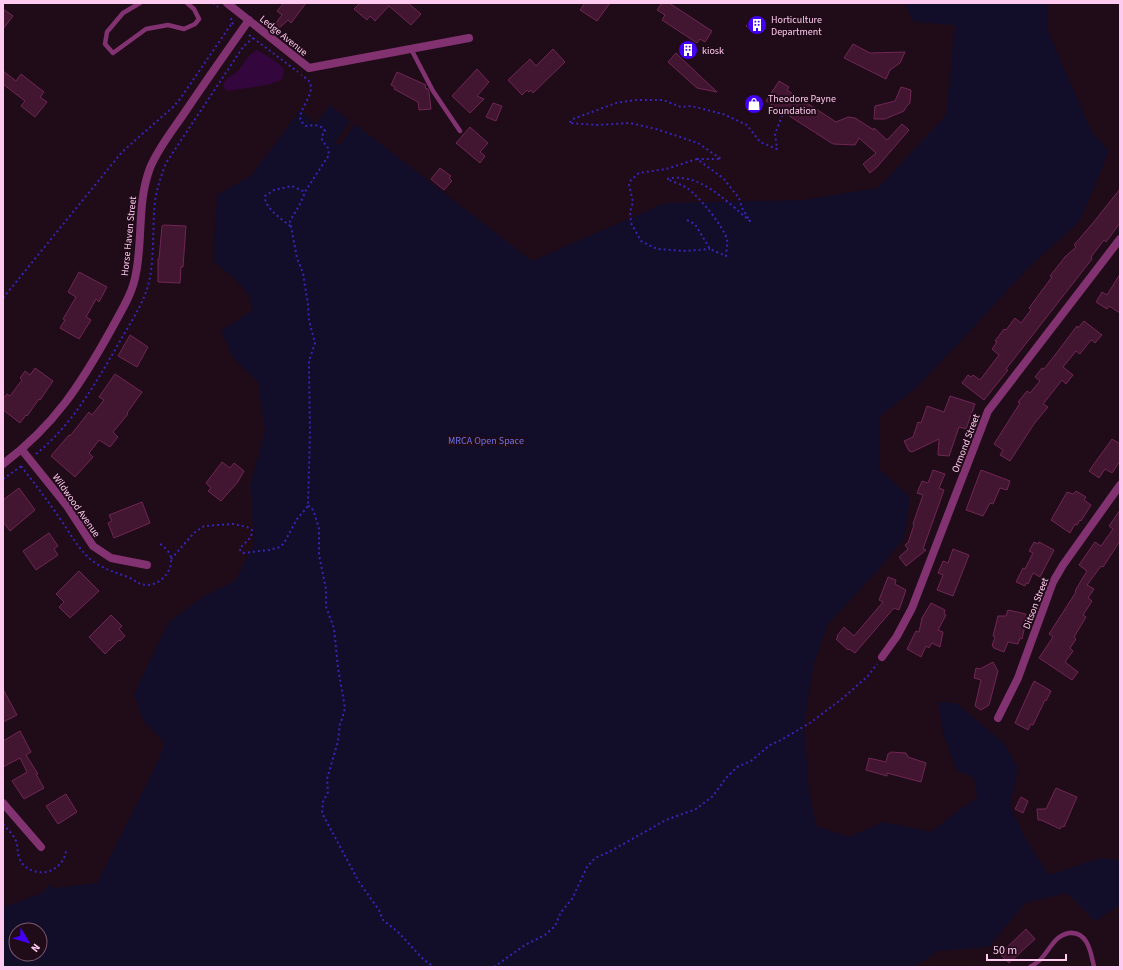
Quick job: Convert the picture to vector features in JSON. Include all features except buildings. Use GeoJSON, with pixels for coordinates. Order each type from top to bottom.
{"type":"FeatureCollection","features":[{"type":"Feature","properties":{"kind":"street","name":"Ledge Avenue"},"geometry":{"type":"LineString","coordinates":[[227,3],[309,68],[411,49]]}},
{"type":"Feature","properties":{"kind":"street","name":"Horse Haven Street"},"geometry":{"type":"LineString","coordinates":[[3,464],[22,450],[50,422],[77,387],[122,309],[130,292],[136,273],[143,192],[155,156],[248,20]]}},
{"type":"Feature","properties":{"kind":"street"},"geometry":{"type":"LineString","coordinates":[[411,49],[469,38]]}},
{"type":"Feature","properties":{"kind":"street","name":"Ormond Street"},"geometry":{"type":"LineString","coordinates":[[882,657],[897,636],[912,608],[988,411],[1120,240]]}},
{"type":"Feature","properties":{"kind":"street","name":"Wildwood Avenue"},"geometry":{"type":"LineString","coordinates":[[22,450],[67,506],[93,546],[111,558],[147,564]]}},
{"type":"Feature","properties":{"kind":"street","name":"Ditson Street"},"geometry":{"type":"LineString","coordinates":[[998,718],[1018,678],[1053,582],[1063,565],[1120,485]]}},
{"type":"Feature","properties":{"kind":"street"},"geometry":{"type":"LineString","coordinates":[[3,803],[41,847]]}},
{"type":"Feature","properties":{"kind":"lane"},"geometry":{"type":"LineString","coordinates":[[140,3],[123,13],[107,32],[105,44],[113,53],[146,29],[168,25],[184,30],[195,24],[199,19],[194,9],[187,3]]}},
{"type":"Feature","properties":{"kind":"lane"},"geometry":{"type":"LineString","coordinates":[[411,49],[433,91],[460,131]]}},
{"type":"Feature","properties":{"kind":"lane"},"geometry":{"type":"LineString","coordinates":[[1030,967],[1040,960],[1057,939],[1065,934],[1073,933],[1081,935],[1086,941],[1091,952],[1094,967]]}},
{"type":"Feature","properties":{"kind":"path"},"geometry":{"type":"LineString","coordinates":[[213,3],[219,8]]}},
{"type":"Feature","properties":{"kind":"path"},"geometry":{"type":"LineString","coordinates":[[171,559],[200,528],[209,525],[240,525],[252,530],[251,537],[240,548],[243,553],[269,550],[280,547],[284,543],[297,519],[308,506],[310,431],[309,361],[315,344],[309,320],[303,273],[297,258],[290,221],[329,155],[328,148],[322,140],[322,136],[325,131],[324,128],[319,126],[306,126],[301,121],[300,116],[308,100],[310,92],[309,81],[232,23],[230,17]]}},
{"type":"Feature","properties":{"kind":"path"},"geometry":{"type":"LineString","coordinates":[[3,298],[122,152],[180,99],[232,23]]}},
{"type":"Feature","properties":{"kind":"path"},"geometry":{"type":"LineString","coordinates":[[697,160],[723,178],[739,198],[742,208],[750,221],[716,192],[695,180],[674,177],[667,179],[686,187],[695,194],[718,223],[727,240],[726,256],[710,249],[686,251],[658,249],[642,241],[631,223],[630,212],[633,202],[629,185],[631,180],[639,173],[666,169],[697,160],[721,159],[698,143],[656,129],[630,123],[597,125],[569,123],[616,103],[636,100],[663,100],[681,107],[691,106],[723,114],[747,125],[760,142],[777,149],[775,134],[782,116]]}},
{"type":"Feature","properties":{"kind":"path"},"geometry":{"type":"LineString","coordinates":[[291,226],[271,210],[265,196],[274,190],[292,186],[306,192]]}},
{"type":"Feature","properties":{"kind":"path"},"geometry":{"type":"LineString","coordinates":[[687,220],[695,224],[710,249]]}},
{"type":"Feature","properties":{"kind":"path"},"geometry":{"type":"LineString","coordinates":[[308,506],[314,512],[319,529],[320,555],[326,589],[326,607],[334,628],[338,668],[345,701],[344,714],[340,723],[338,741],[327,779],[328,792],[323,802],[322,813],[358,882],[379,910],[384,920],[398,932],[423,959],[434,967]]}},
{"type":"Feature","properties":{"kind":"path"},"geometry":{"type":"LineString","coordinates":[[494,967],[525,944],[545,935],[554,926],[561,912],[572,899],[587,867],[594,858],[609,852],[666,820],[696,809],[713,796],[726,778],[737,767],[751,761],[770,745],[780,741],[810,723],[843,698],[868,676],[882,657]]}},
{"type":"Feature","properties":{"kind":"path"},"geometry":{"type":"LineString","coordinates":[[3,824],[11,833],[16,842],[21,861],[36,872],[51,871],[63,861],[66,851]]}},
{"type":"Feature","properties":{"kind":"green space","name":"MRCA Open Space"},"geometry":{"type":"Polygon","coordinates":[[[904,3],[1048,3],[1047,29],[1092,132],[1109,151],[1080,221],[1027,269],[916,388],[879,417],[879,469],[910,497],[904,538],[879,569],[828,624],[814,663],[804,727],[809,789],[816,826],[849,837],[883,822],[931,832],[977,798],[974,778],[956,770],[943,733],[938,702],[956,703],[1004,743],[1018,768],[1010,805],[1025,838],[1049,875],[1100,858],[1120,860],[1120,905],[1095,921],[1067,893],[1025,903],[989,947],[938,951],[914,967],[3,967],[3,907],[42,893],[48,885],[56,888],[97,883],[164,746],[163,741],[143,720],[134,694],[168,623],[204,596],[235,581],[254,544],[250,485],[265,431],[258,382],[233,358],[221,330],[252,311],[249,295],[236,280],[213,261],[217,195],[252,175],[300,110],[316,124],[330,105],[350,121],[335,142],[339,146],[355,124],[532,261],[665,203],[804,200],[878,188],[946,115],[955,25],[914,22],[904,3]]]}},
{"type":"Feature","properties":{"kind":"shaded area"},"geometry":{"type":"Polygon","coordinates":[[[257,50],[277,62],[283,68],[284,71],[281,80],[267,85],[227,91],[223,84],[227,78],[236,73],[250,55],[257,50]]]}},
{"type":"Feature","properties":{"kind":"place","name":"Horticulture Department"},"geometry":{"type":"Point","coordinates":[757,25]}},
{"type":"Feature","properties":{"kind":"place","name":"kiosk"},"geometry":{"type":"Point","coordinates":[688,50]}},
{"type":"Feature","properties":{"kind":"place","name":"Theodore Payne Foundation"},"geometry":{"type":"Point","coordinates":[754,104]}}]}
